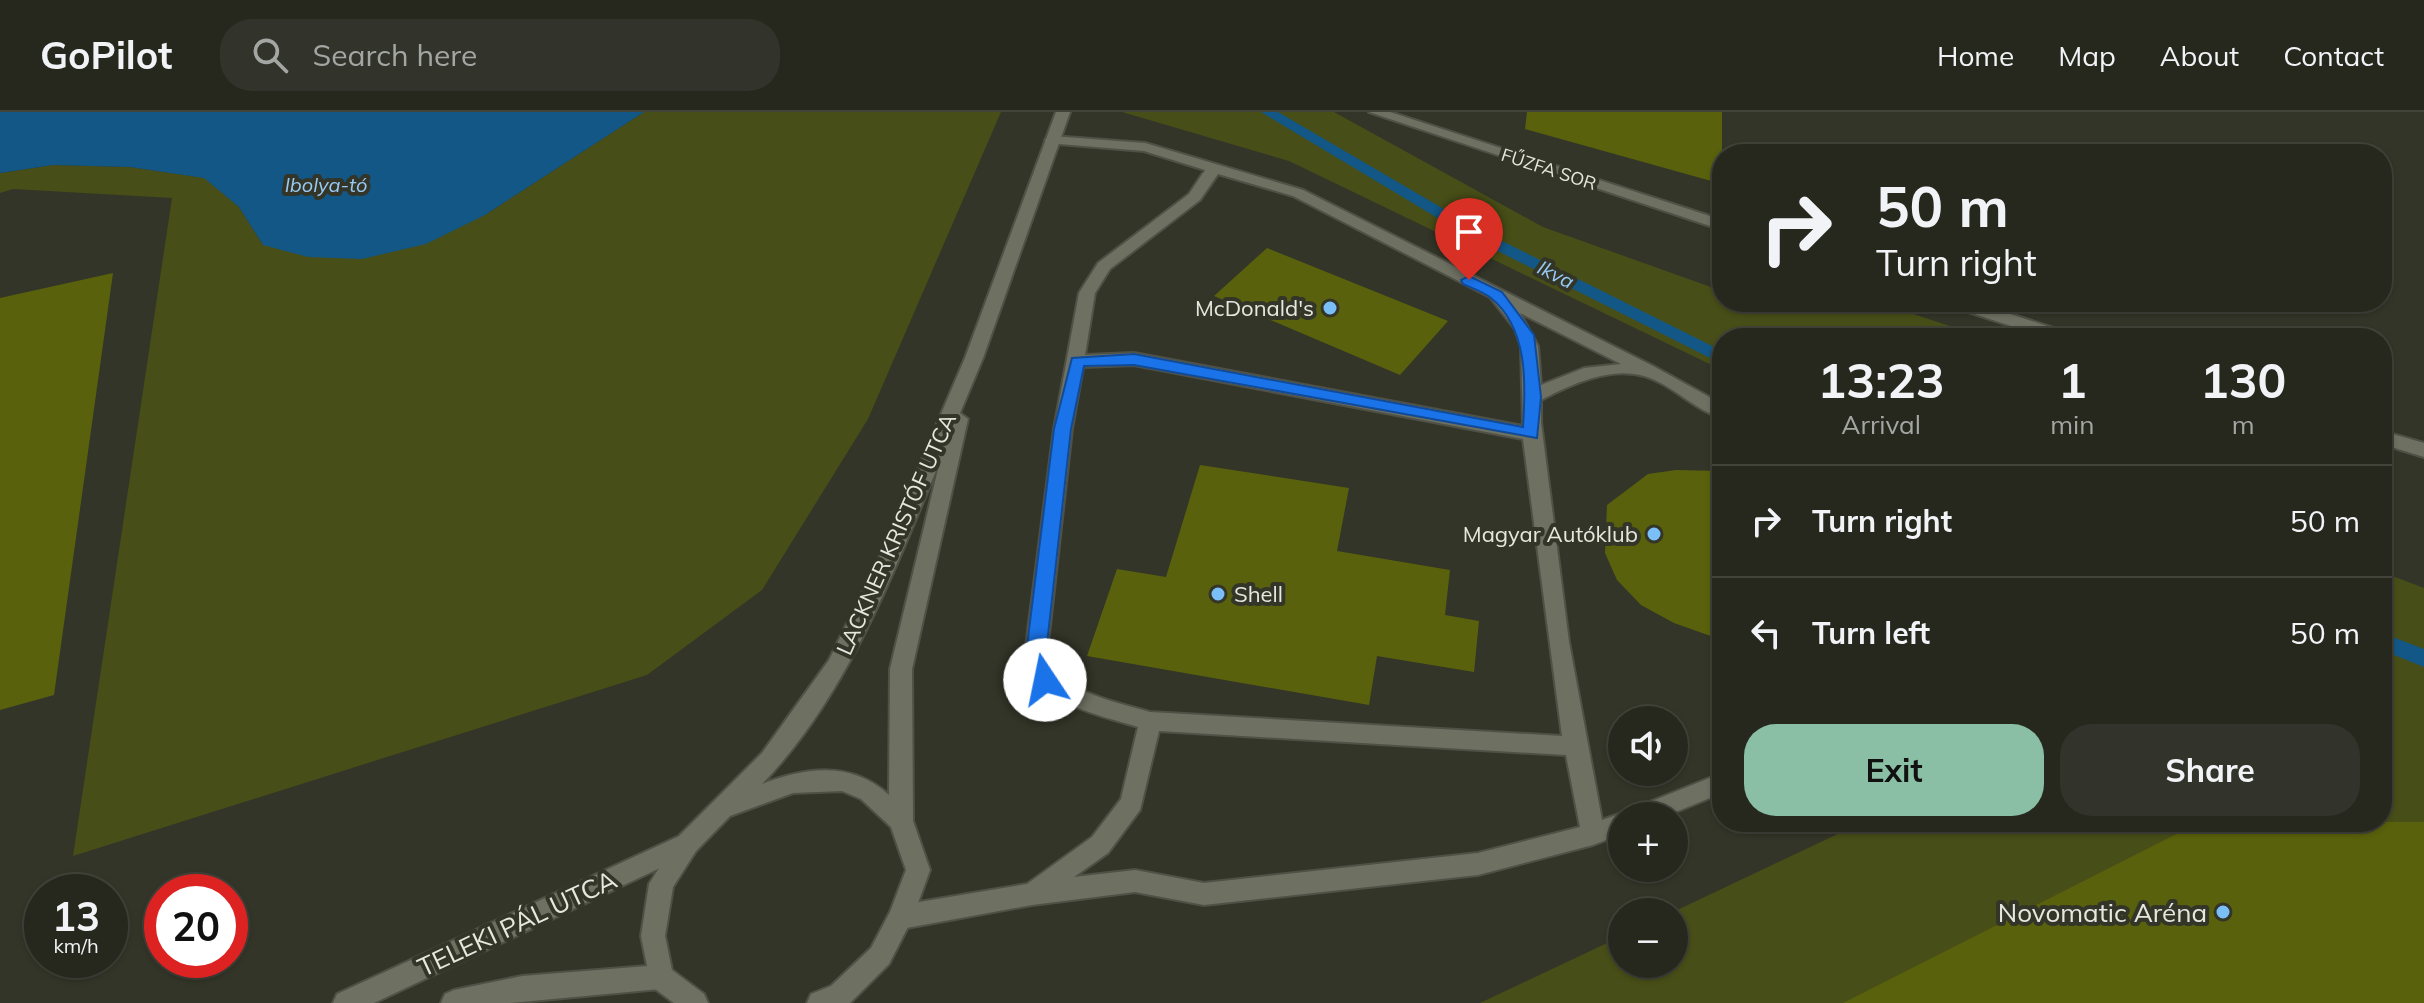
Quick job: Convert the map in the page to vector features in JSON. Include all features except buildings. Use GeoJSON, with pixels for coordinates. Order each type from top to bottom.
{"type":"FeatureCollection","features":[{"type":"Feature","properties":{"kind":"street","name":"LACKNER KRISTÓF UTCA"},"geometry":{"type":"LineString","coordinates":[[660,977],[653,936],[661,884],[688,843],[770,760],[837,666],[892,552],[974,358],[1063,112]]}},
{"type":"Feature","properties":{"kind":"street","name":"FŰZFA SOR"},"geometry":{"type":"LineString","coordinates":[[1376,112],[1712,222]]}},
{"type":"Feature","properties":{"kind":"street"},"geometry":{"type":"LineString","coordinates":[[1052,140],[1145,147],[1298,193],[1647,370],[1712,406]]}},
{"type":"Feature","properties":{"kind":"street"},"geometry":{"type":"LineString","coordinates":[[1215,166],[1195,197],[1104,266],[1087,293],[1078,361],[1063,429],[1035,662],[1045,680],[1064,692],[1150,721],[1573,746]]}},
{"type":"Feature","properties":{"kind":"street"},"geometry":{"type":"LineString","coordinates":[[1497,295],[1527,335],[1533,397],[1531,434],[1573,746],[1593,834]]}},
{"type":"Feature","properties":{"kind":"street"},"geometry":{"type":"LineString","coordinates":[[1987,312],[2035,328]]}},
{"type":"Feature","properties":{"kind":"street","name":"LACKNER KRISTÓF UTCA"},"geometry":{"type":"LineString","coordinates":[[832,1000],[880,956],[901,917],[918,870],[901,821],[901,669],[974,358]]}},
{"type":"Feature","properties":{"kind":"street"},"geometry":{"type":"LineString","coordinates":[[1078,361],[1134,359],[1531,434]]}},
{"type":"Feature","properties":{"kind":"street"},"geometry":{"type":"LineString","coordinates":[[1533,397],[1571,376],[1594,369],[1647,370]]}},
{"type":"Feature","properties":{"kind":"street"},"geometry":{"type":"LineString","coordinates":[[2392,440],[2424,450]]}},
{"type":"Feature","properties":{"kind":"street"},"geometry":{"type":"LineString","coordinates":[[1032,894],[1100,845],[1132,803],[1150,721]]}},
{"type":"Feature","properties":{"kind":"street","name":"LACKNER KRISTÓF UTCA"},"geometry":{"type":"LineString","coordinates":[[718,815],[768,789],[815,780],[859,785],[901,821]]}},
{"type":"Feature","properties":{"kind":"street"},"geometry":{"type":"LineString","coordinates":[[1675,802],[1712,787]]}},
{"type":"Feature","properties":{"kind":"street"},"geometry":{"type":"LineString","coordinates":[[901,917],[1032,894],[1135,881],[1204,894],[1478,864],[1608,828]]}},
{"type":"Feature","properties":{"kind":"street","name":"TELEKI PÁL UTCA"},"geometry":{"type":"LineString","coordinates":[[346,1003],[688,843]]}},
{"type":"Feature","properties":{"kind":"street"},"geometry":{"type":"LineString","coordinates":[[660,977],[692,1002]]}},
{"type":"Feature","properties":{"kind":"street","name":"TELEKI PÁL UTCA"},"geometry":{"type":"LineString","coordinates":[[454,1003],[522,988],[660,977]]}},
{"type":"Feature","properties":{"kind":"green space"},"geometry":{"type":"Polygon","coordinates":[[[644,112],[1001,112],[868,419],[762,590],[647,675],[73,856],[172,198],[13,189],[0,193],[0,173],[53,165],[130,167],[205,178],[239,207],[263,245],[485,215],[644,112]]]}},
{"type":"Feature","properties":{"kind":"green space"},"geometry":{"type":"Polygon","coordinates":[[[1122,112],[1334,112],[1543,227],[1712,287],[1712,312],[1907,312],[1956,328],[1712,328],[1712,365],[1289,161],[1122,112]]]}},
{"type":"Feature","properties":{"kind":"green space"},"geometry":{"type":"Polygon","coordinates":[[[2392,576],[2424,588],[2424,1003],[1480,1003],[1608,943],[1608,978],[1688,978],[1688,905],[1842,832],[2392,832],[2392,576]]]}},
{"type":"Feature","properties":{"kind":"water","name":"Ibolya-tó"},"geometry":{"type":"Polygon","coordinates":[[[0,112],[644,112],[485,215],[426,244],[362,259],[308,257],[263,245],[239,207],[204,178],[130,167],[53,165],[0,173],[0,112]]]}},
{"type":"Feature","properties":{"kind":"waterway","name":"Ikva"},"geometry":{"type":"LineString","coordinates":[[1268,112],[1472,232],[1712,353]]}},
{"type":"Feature","properties":{"kind":"waterway","name":"Ikva"},"geometry":{"type":"LineString","coordinates":[[2392,645],[2424,658]]}},
{"type":"Feature","properties":{"kind":"place","name":"McDonald's"},"geometry":{"type":"Point","coordinates":[1330,308]}},
{"type":"Feature","properties":{"kind":"place","name":"Magyar Autóklub"},"geometry":{"type":"Point","coordinates":[1654,534]}},
{"type":"Feature","properties":{"kind":"place","name":"Shell"},"geometry":{"type":"Point","coordinates":[1218,594]}},
{"type":"Feature","properties":{"kind":"place","name":"Novomatic Aréna"},"geometry":{"type":"Point","coordinates":[2223,912]}},
{"type":"Feature","properties":{"kind":"route"},"geometry":{"type":"LineString","coordinates":[[1045,680],[1035,662],[1063,429],[1078,361],[1134,359],[1531,434],[1533,397],[1527,335],[1497,295],[1469,280]]}}]}
